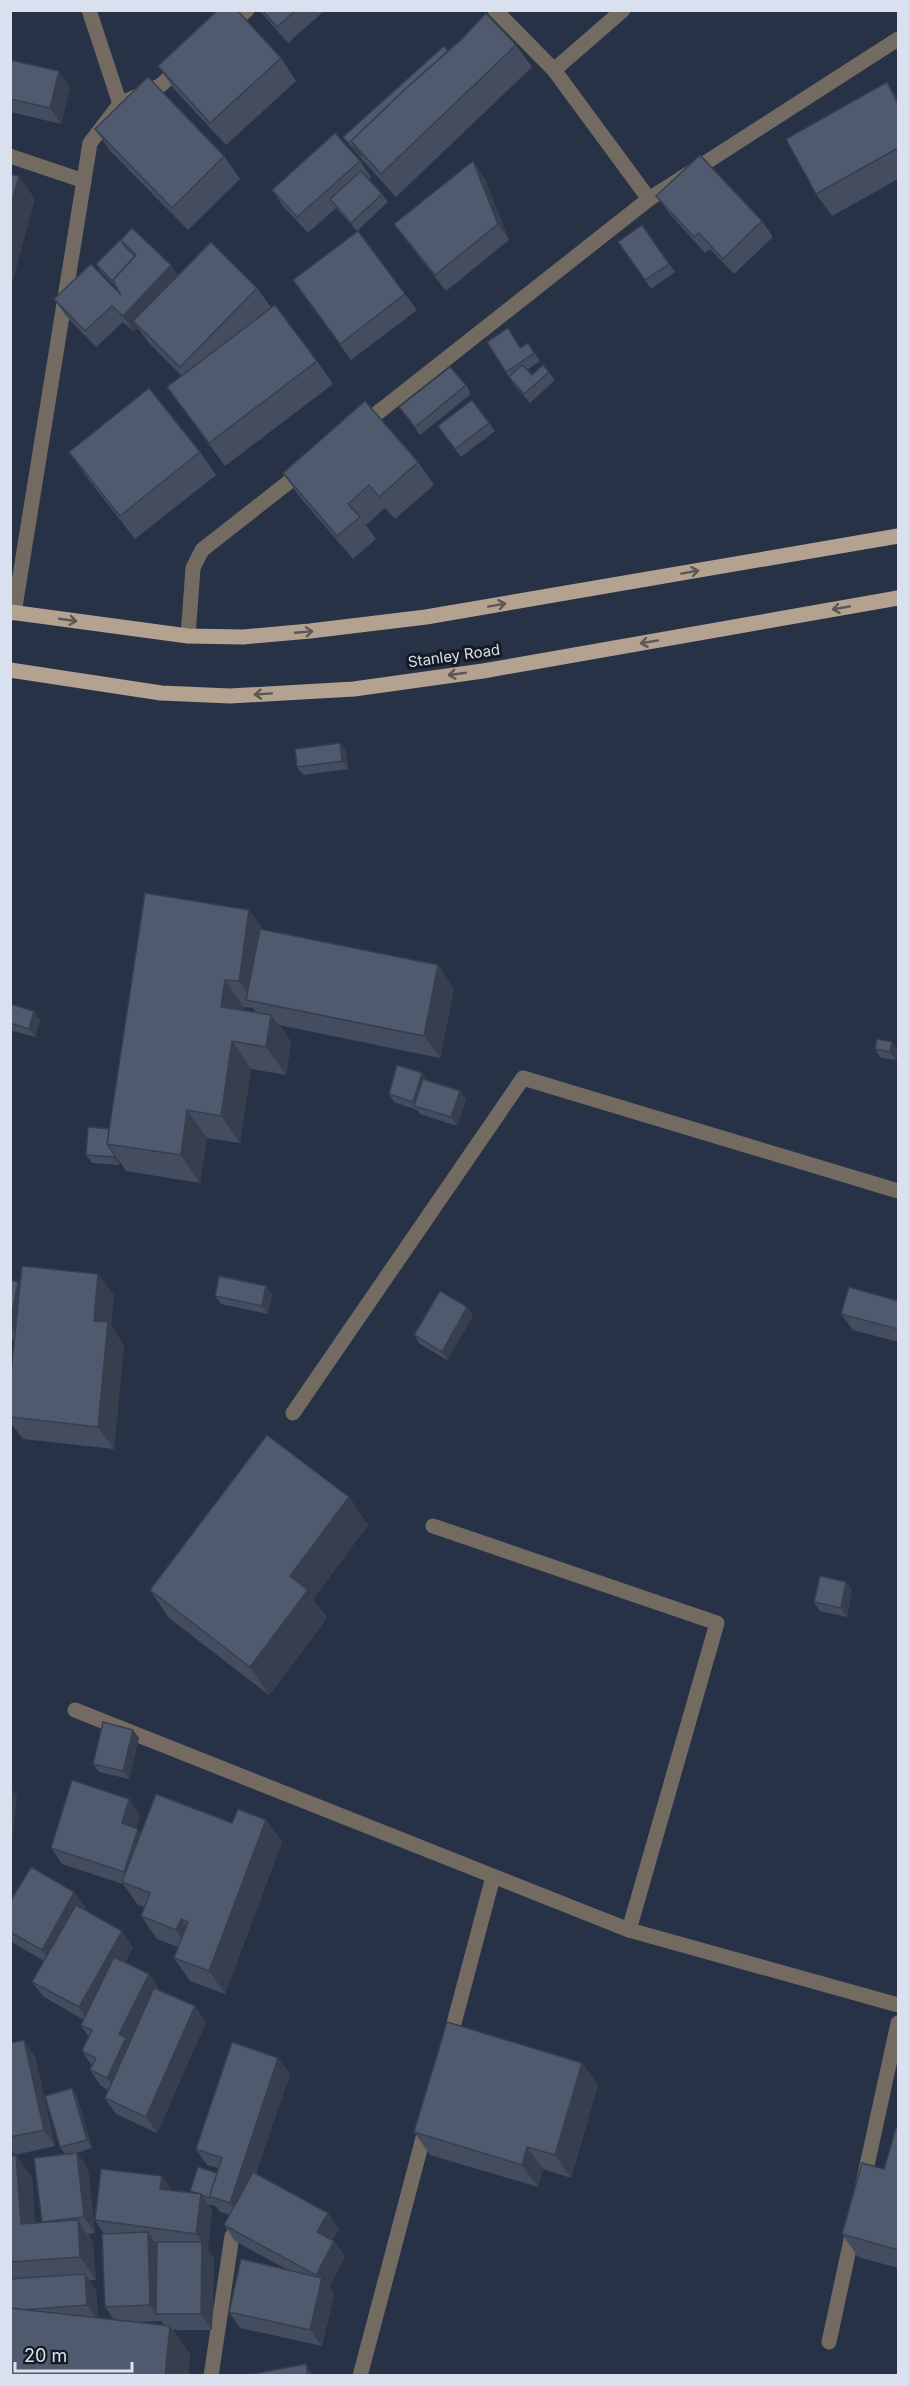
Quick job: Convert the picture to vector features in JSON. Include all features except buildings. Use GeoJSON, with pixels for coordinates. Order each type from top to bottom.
{"type":"FeatureCollection","features":[{"type":"Feature","properties":{"kind":"main road"},"geometry":{"type":"LineString","coordinates":[[12,613],[188,636],[243,637],[426,617],[898,536]]}},
{"type":"Feature","properties":{"kind":"main road","name":"Stanley Road"},"geometry":{"type":"LineString","coordinates":[[10,670],[161,693],[230,696],[354,689],[483,671],[898,598]]}},
{"type":"Feature","properties":{"kind":"street"},"geometry":{"type":"LineString","coordinates":[[89,10],[120,104]]}},
{"type":"Feature","properties":{"kind":"street"},"geometry":{"type":"LineString","coordinates":[[213,40],[247,10]]}},
{"type":"Feature","properties":{"kind":"street"},"geometry":{"type":"LineString","coordinates":[[495,10],[554,70],[649,200]]}},
{"type":"Feature","properties":{"kind":"street"},"geometry":{"type":"LineString","coordinates":[[554,70],[622,10]]}},
{"type":"Feature","properties":{"kind":"street"},"geometry":{"type":"LineString","coordinates":[[351,433],[649,200],[898,39]]}},
{"type":"Feature","properties":{"kind":"street"},"geometry":{"type":"LineString","coordinates":[[12,613],[90,143],[120,104],[161,85],[195,55]]}},
{"type":"Feature","properties":{"kind":"street"},"geometry":{"type":"LineString","coordinates":[[10,156],[84,181]]}},
{"type":"Feature","properties":{"kind":"street"},"geometry":{"type":"LineString","coordinates":[[188,636],[193,568],[202,550],[314,462]]}},
{"type":"Feature","properties":{"kind":"street"},"geometry":{"type":"LineString","coordinates":[[293,1413],[523,1078],[898,1191]]}},
{"type":"Feature","properties":{"kind":"street"},"geometry":{"type":"LineString","coordinates":[[433,1526],[717,1623],[628,1930]]}},
{"type":"Feature","properties":{"kind":"street"},"geometry":{"type":"LineString","coordinates":[[75,1710],[628,1930],[898,2005]]}},
{"type":"Feature","properties":{"kind":"street"},"geometry":{"type":"LineString","coordinates":[[444,2058],[493,1877]]}},
{"type":"Feature","properties":{"kind":"street"},"geometry":{"type":"LineString","coordinates":[[828,2342],[898,2023]]}},
{"type":"Feature","properties":{"kind":"street"},"geometry":{"type":"LineString","coordinates":[[360,2376],[432,2103]]}},
{"type":"Feature","properties":{"kind":"street"},"geometry":{"type":"LineString","coordinates":[[211,2376],[232,2236]]}}]}
